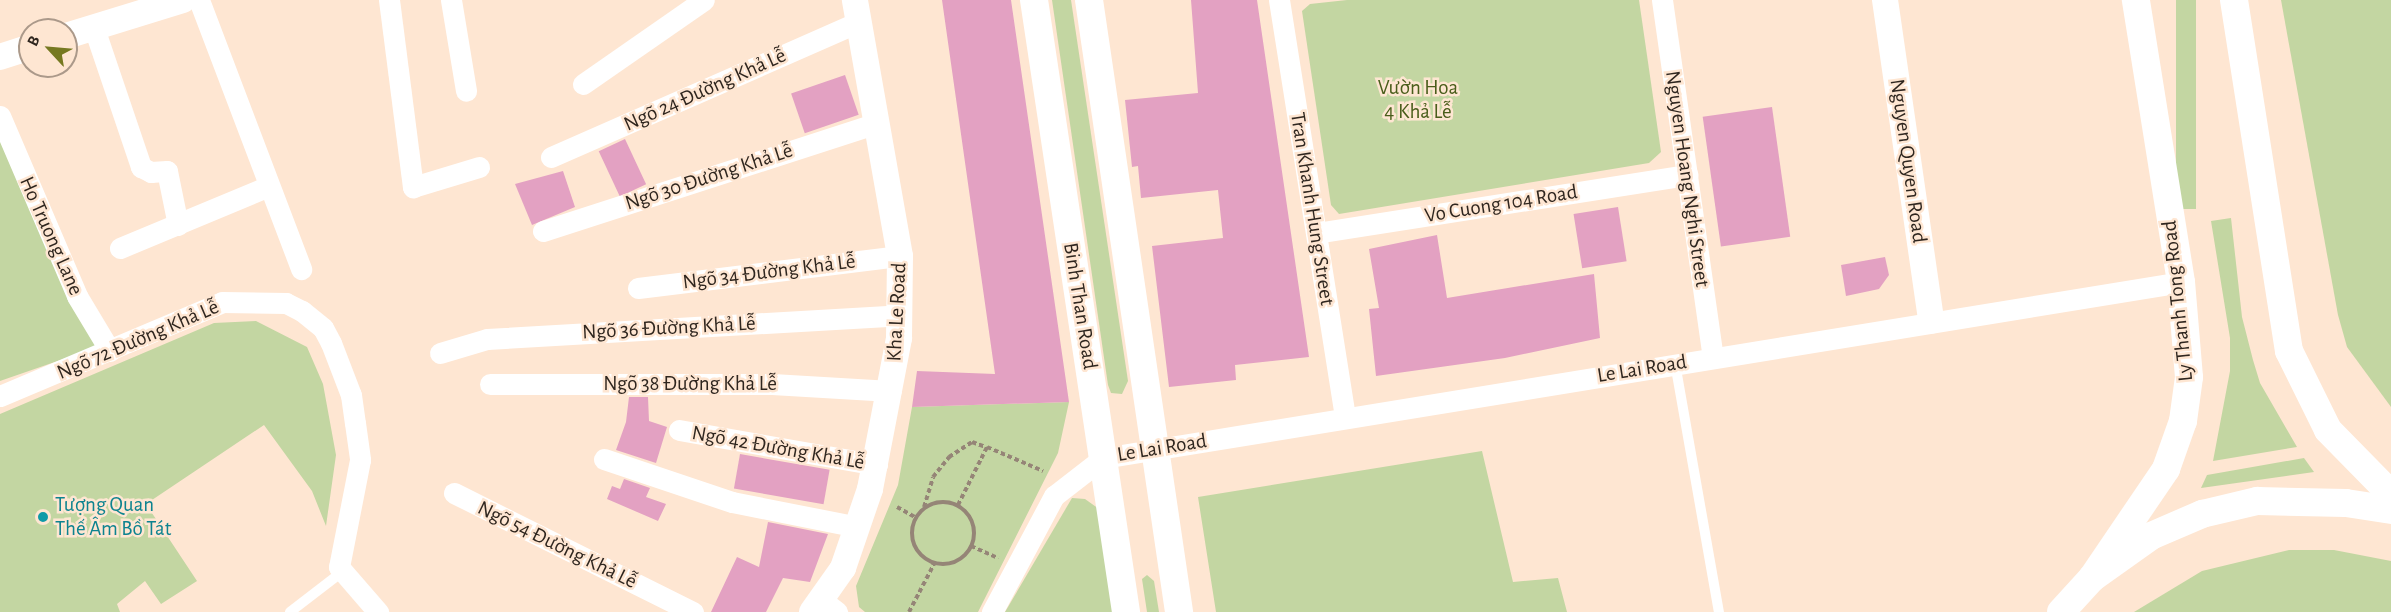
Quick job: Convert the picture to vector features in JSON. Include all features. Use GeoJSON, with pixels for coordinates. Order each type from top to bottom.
{"type":"FeatureCollection","features":[{"type":"Feature","properties":{"kind":"main road","name":"Binh Than Road"},"geometry":{"type":"LineString","coordinates":[[1034,0],[1126,612]]}},
{"type":"Feature","properties":{"kind":"main road"},"geometry":{"type":"LineString","coordinates":[[1089,0],[1179,612]]}},
{"type":"Feature","properties":{"kind":"main road","name":"Ly Thanh Tong Road"},"geometry":{"type":"LineString","coordinates":[[2092,578],[2157,488],[2173,454],[2190,377],[2181,282],[2136,0]]}},
{"type":"Feature","properties":{"kind":"main road"},"geometry":{"type":"LineString","coordinates":[[2234,0],[2289,351],[2328,430],[2391,494]]}},
{"type":"Feature","properties":{"kind":"main road"},"geometry":{"type":"LineString","coordinates":[[2061,612],[2092,578],[2160,531],[2202,514],[2258,501],[2346,503],[2391,510]]}},
{"type":"Feature","properties":{"kind":"street"},"geometry":{"type":"LineString","coordinates":[[78,32],[151,5],[183,0]]}},
{"type":"Feature","properties":{"kind":"street"},"geometry":{"type":"LineString","coordinates":[[199,0],[301,269]]}},
{"type":"Feature","properties":{"kind":"street"},"geometry":{"type":"LineString","coordinates":[[389,0],[413,187],[479,167]]}},
{"type":"Feature","properties":{"kind":"street"},"geometry":{"type":"LineString","coordinates":[[451,0],[466,91]]}},
{"type":"Feature","properties":{"kind":"street"},"geometry":{"type":"LineString","coordinates":[[583,84],[704,0]]}},
{"type":"Feature","properties":{"kind":"street","name":"Tran Khanh Hung Street"},"geometry":{"type":"LineString","coordinates":[[1279,0],[1345,418]]}},
{"type":"Feature","properties":{"kind":"street","name":"Nguyen Hoang Nghi Street"},"geometry":{"type":"LineString","coordinates":[[1662,0],[1713,357]]}},
{"type":"Feature","properties":{"kind":"street","name":"Nguyen Quyen Road"},"geometry":{"type":"LineString","coordinates":[[1885,0],[1931,321]]}},
{"type":"Feature","properties":{"kind":"street","name":"Kha Le Road"},"geometry":{"type":"LineString","coordinates":[[824,608],[843,568],[877,465],[891,390],[900,315],[900,256],[874,123],[857,11]]}},
{"type":"Feature","properties":{"kind":"street","name":"Ngõ 24 Đường Khả Lễ"},"geometry":{"type":"LineString","coordinates":[[550,157],[857,11]]}},
{"type":"Feature","properties":{"kind":"street"},"geometry":{"type":"LineString","coordinates":[[93,28],[141,167],[151,172],[167,171],[178,225]]}},
{"type":"Feature","properties":{"kind":"street"},"geometry":{"type":"LineString","coordinates":[[0,57],[18,51]]}},
{"type":"Feature","properties":{"kind":"street","name":"Ho Truong Lane"},"geometry":{"type":"LineString","coordinates":[[0,116],[77,296],[110,351]]}},
{"type":"Feature","properties":{"kind":"street","name":"Ngõ 30 Đường Khả Lễ"},"geometry":{"type":"LineString","coordinates":[[543,231],[874,123]]}},
{"type":"Feature","properties":{"kind":"street","name":"Vo Cuong 104 Road"},"geometry":{"type":"LineString","coordinates":[[1316,233],[1687,176]]}},
{"type":"Feature","properties":{"kind":"street"},"geometry":{"type":"LineString","coordinates":[[120,248],[269,186]]}},
{"type":"Feature","properties":{"kind":"street","name":"Ngõ 34 Đường Khả Lễ"},"geometry":{"type":"LineString","coordinates":[[638,288],[900,256]]}},
{"type":"Feature","properties":{"kind":"street","name":"Le Lai Road"},"geometry":{"type":"LineString","coordinates":[[1102,458],[2181,282]]}},
{"type":"Feature","properties":{"kind":"street","name":"Ngõ 72 Đường Khả Lễ"},"geometry":{"type":"LineString","coordinates":[[0,396],[222,302],[286,303],[323,328],[351,395],[360,460],[338,560],[342,572]]}},
{"type":"Feature","properties":{"kind":"street","name":"Ngõ 36 Đường Khả Lễ"},"geometry":{"type":"LineString","coordinates":[[440,353],[487,339],[900,315]]}},
{"type":"Feature","properties":{"kind":"street","name":"Ngõ 38 Đường Khả Lễ"},"geometry":{"type":"LineString","coordinates":[[490,384],[772,384],[891,390]]}},
{"type":"Feature","properties":{"kind":"street","name":"Ngõ 42 Đường Khả Lễ"},"geometry":{"type":"LineString","coordinates":[[679,430],[877,465]]}},
{"type":"Feature","properties":{"kind":"street"},"geometry":{"type":"LineString","coordinates":[[992,612],[1054,496],[1102,458]]}},
{"type":"Feature","properties":{"kind":"street"},"geometry":{"type":"LineString","coordinates":[[604,459],[732,502],[858,527]]}},
{"type":"Feature","properties":{"kind":"street","name":"Ngõ 54 Đường Khả Lễ"},"geometry":{"type":"LineString","coordinates":[[453,493],[693,612]]}},
{"type":"Feature","properties":{"kind":"street"},"geometry":{"type":"LineString","coordinates":[[342,572],[378,612]]}},
{"type":"Feature","properties":{"kind":"lane"},"geometry":{"type":"LineString","coordinates":[[1675,363],[1719,612]]}},
{"type":"Feature","properties":{"kind":"lane"},"geometry":{"type":"LineString","coordinates":[[290,612],[342,572]]}},
{"type":"Feature","properties":{"kind":"path"},"geometry":{"type":"LineString","coordinates":[[924,508],[942,502],[958,505],[973,524],[971,546],[956,561],[935,562],[914,543],[917,518],[924,508],[933,477],[944,462],[972,442],[1043,471]]}},
{"type":"Feature","properties":{"kind":"path"},"geometry":{"type":"LineString","coordinates":[[958,505],[987,447]]}},
{"type":"Feature","properties":{"kind":"path"},"geometry":{"type":"LineString","coordinates":[[897,507],[917,518]]}},
{"type":"Feature","properties":{"kind":"path"},"geometry":{"type":"LineString","coordinates":[[971,546],[999,558]]}},
{"type":"Feature","properties":{"kind":"path"},"geometry":{"type":"LineString","coordinates":[[909,612],[935,562]]}},
{"type":"Feature","properties":{"kind":"green space"},"geometry":{"type":"Polygon","coordinates":[[[1052,0],[1071,0],[1128,381],[1122,394],[1111,393],[1108,385],[1052,0]]]}},
{"type":"Feature","properties":{"kind":"green space","name":"Vườn Hoa 4 Khả Lễ"},"geometry":{"type":"Polygon","coordinates":[[[1347,0],[1639,0],[1661,152],[1649,163],[1339,214],[1331,205],[1302,11],[1310,4],[1347,0]]]}},
{"type":"Feature","properties":{"kind":"green space"},"geometry":{"type":"Polygon","coordinates":[[[2176,0],[2196,0],[2196,209],[2176,209],[2176,0]]]}},
{"type":"Feature","properties":{"kind":"green space"},"geometry":{"type":"Polygon","coordinates":[[[2281,0],[2391,0],[2391,407],[2347,347],[2338,315],[2281,0]]]}},
{"type":"Feature","properties":{"kind":"green space"},"geometry":{"type":"Polygon","coordinates":[[[0,135],[98,347],[0,381],[0,135]]]}},
{"type":"Feature","properties":{"kind":"green space"},"geometry":{"type":"Polygon","coordinates":[[[2231,218],[2242,317],[2253,360],[2260,383],[2297,447],[2213,461],[2230,371],[2230,338],[2211,221],[2231,218]]]}},
{"type":"Feature","properties":{"kind":"green space"},"geometry":{"type":"Polygon","coordinates":[[[256,321],[307,347],[323,384],[336,455],[326,526],[312,491],[264,425],[146,504],[197,581],[161,604],[145,581],[117,604],[120,612],[0,612],[0,414],[214,323],[256,321]]]}},
{"type":"Feature","properties":{"kind":"green space"},"geometry":{"type":"Polygon","coordinates":[[[1069,402],[1058,453],[978,612],[865,612],[859,607],[856,586],[898,485],[912,407],[1069,402]]]}},
{"type":"Feature","properties":{"kind":"green space"},"geometry":{"type":"Polygon","coordinates":[[[1482,451],[1513,582],[1558,578],[1567,612],[1216,612],[1198,497],[1482,451]]]}},
{"type":"Feature","properties":{"kind":"green space"},"geometry":{"type":"Polygon","coordinates":[[[2304,458],[2314,472],[2201,488],[2207,475],[2304,458]]]}},
{"type":"Feature","properties":{"kind":"green space"},"geometry":{"type":"Polygon","coordinates":[[[1072,498],[1085,499],[1099,509],[1117,612],[1005,612],[1072,498]]]}},
{"type":"Feature","properties":{"kind":"green space"},"geometry":{"type":"Polygon","coordinates":[[[2289,550],[2334,550],[2391,561],[2391,612],[2134,612],[2202,571],[2289,550]]]}},
{"type":"Feature","properties":{"kind":"green space"},"geometry":{"type":"Polygon","coordinates":[[[1147,575],[1154,581],[1159,612],[1147,612],[1142,579],[1147,575]]]}},
{"type":"Feature","properties":{"kind":"building"},"geometry":{"type":"Polygon","coordinates":[[[942,0],[1011,0],[1069,402],[912,407],[917,371],[995,374],[942,0]]]}},
{"type":"Feature","properties":{"kind":"building"},"geometry":{"type":"Polygon","coordinates":[[[1191,0],[1257,0],[1309,357],[1235,365],[1236,380],[1169,387],[1152,246],[1223,238],[1218,190],[1141,198],[1138,166],[1132,167],[1125,100],[1198,93],[1191,0]]]}},
{"type":"Feature","properties":{"kind":"building"},"geometry":{"type":"Polygon","coordinates":[[[845,75],[859,115],[805,133],[791,94],[845,75]]]}},
{"type":"Feature","properties":{"kind":"building"},"geometry":{"type":"Polygon","coordinates":[[[1772,107],[1790,237],[1721,246],[1703,117],[1772,107]]]}},
{"type":"Feature","properties":{"kind":"building"},"geometry":{"type":"Polygon","coordinates":[[[625,139],[646,184],[620,197],[599,151],[625,139]]]}},
{"type":"Feature","properties":{"kind":"building"},"geometry":{"type":"Polygon","coordinates":[[[563,171],[575,207],[532,225],[515,184],[563,171]]]}},
{"type":"Feature","properties":{"kind":"building"},"geometry":{"type":"Polygon","coordinates":[[[1618,207],[1627,261],[1582,268],[1574,214],[1618,207]]]}},
{"type":"Feature","properties":{"kind":"building"},"geometry":{"type":"Polygon","coordinates":[[[1437,235],[1447,298],[1594,274],[1600,338],[1505,358],[1376,376],[1369,309],[1379,308],[1369,249],[1437,235]]]}},
{"type":"Feature","properties":{"kind":"building"},"geometry":{"type":"Polygon","coordinates":[[[1885,257],[1889,275],[1879,289],[1846,296],[1841,265],[1885,257]]]}},
{"type":"Feature","properties":{"kind":"building"},"geometry":{"type":"Polygon","coordinates":[[[629,397],[648,397],[649,421],[667,427],[656,463],[616,450],[626,422],[629,397]]]}},
{"type":"Feature","properties":{"kind":"building"},"geometry":{"type":"Polygon","coordinates":[[[740,454],[830,470],[824,504],[734,488],[740,454]]]}},
{"type":"Feature","properties":{"kind":"building"},"geometry":{"type":"Polygon","coordinates":[[[624,479],[650,488],[646,497],[666,504],[658,521],[607,499],[612,486],[620,489],[624,479]]]}},
{"type":"Feature","properties":{"kind":"building"},"geometry":{"type":"Polygon","coordinates":[[[768,522],[828,534],[810,582],[783,578],[766,612],[711,612],[737,557],[759,567],[768,522]]]}},
{"type":"Feature","properties":{"kind":"place","name":"Tượng Quan Thế Âm Bồ Tát"},"geometry":{"type":"Point","coordinates":[43,517]}}]}
